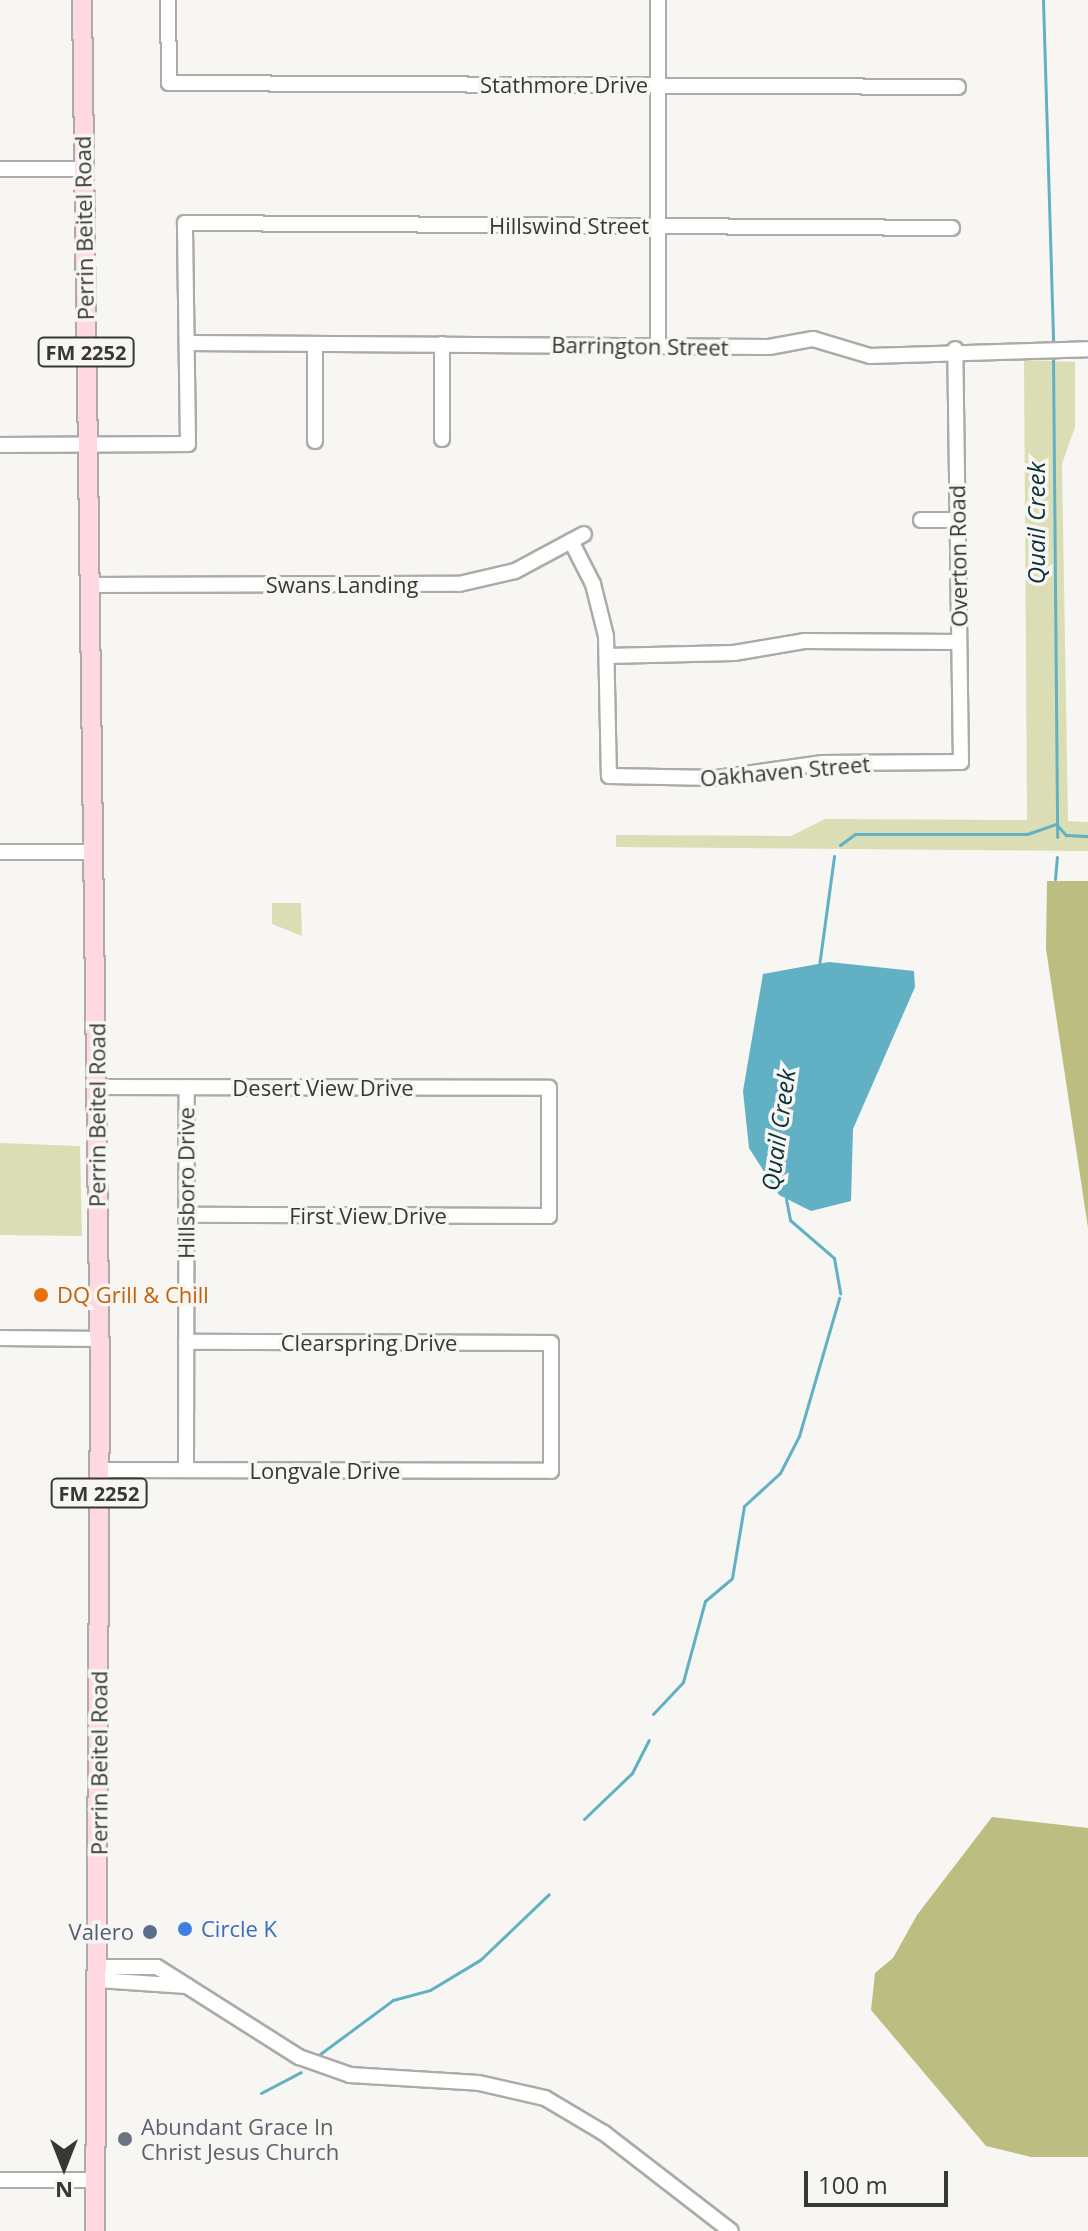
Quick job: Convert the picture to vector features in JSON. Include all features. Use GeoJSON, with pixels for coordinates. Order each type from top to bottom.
{"type":"FeatureCollection","features":[{"type":"Feature","properties":{"kind":"main road","name":"Perrin Beitel Road"},"geometry":{"type":"LineString","coordinates":[[82,0],[99,1339],[95,2231]]}},
{"type":"Feature","properties":{"kind":"street","name":"Stathmore Drive"},"geometry":{"type":"LineString","coordinates":[[168,0],[169,83],[958,87]]}},
{"type":"Feature","properties":{"kind":"street"},"geometry":{"type":"LineString","coordinates":[[658,0],[658,347]]}},
{"type":"Feature","properties":{"kind":"street"},"geometry":{"type":"LineString","coordinates":[[0,169],[83,169]]}},
{"type":"Feature","properties":{"kind":"street","name":"Hillswind Street"},"geometry":{"type":"LineString","coordinates":[[188,343],[185,223],[952,228]]}},
{"type":"Feature","properties":{"kind":"street","name":"Barrington Street"},"geometry":{"type":"LineString","coordinates":[[188,343],[769,347],[813,339],[870,356],[955,349],[1088,349]]}},
{"type":"Feature","properties":{"kind":"street"},"geometry":{"type":"LineString","coordinates":[[0,445],[188,444],[188,343]]}},
{"type":"Feature","properties":{"kind":"street"},"geometry":{"type":"LineString","coordinates":[[315,344],[315,441]]}},
{"type":"Feature","properties":{"kind":"street"},"geometry":{"type":"LineString","coordinates":[[442,344],[442,439]]}},
{"type":"Feature","properties":{"kind":"street","name":"Overton Road"},"geometry":{"type":"LineString","coordinates":[[955,349],[961,762]]}},
{"type":"Feature","properties":{"kind":"street"},"geometry":{"type":"LineString","coordinates":[[921,520],[958,520]]}},
{"type":"Feature","properties":{"kind":"street","name":"Swans Landing"},"geometry":{"type":"LineString","coordinates":[[88,585],[459,584],[515,571],[578,537],[601,608],[607,656]]}},
{"type":"Feature","properties":{"kind":"street"},"geometry":{"type":"LineString","coordinates":[[607,656],[734,653],[804,641],[959,642]]}},
{"type":"Feature","properties":{"kind":"street","name":"Oakhaven Street"},"geometry":{"type":"LineString","coordinates":[[607,656],[609,776],[717,778],[823,763],[961,762]]}},
{"type":"Feature","properties":{"kind":"street"},"geometry":{"type":"LineString","coordinates":[[0,852],[94,852]]}},
{"type":"Feature","properties":{"kind":"street","name":"Desert View Drive"},"geometry":{"type":"LineString","coordinates":[[96,1087],[549,1088],[549,1216]]}},
{"type":"Feature","properties":{"kind":"street","name":"Hillsboro Drive"},"geometry":{"type":"LineString","coordinates":[[186,1470],[187,1087]]}},
{"type":"Feature","properties":{"kind":"street","name":"First View Drive"},"geometry":{"type":"LineString","coordinates":[[186,1215],[549,1216]]}},
{"type":"Feature","properties":{"kind":"street"},"geometry":{"type":"LineString","coordinates":[[0,1338],[99,1339]]}},
{"type":"Feature","properties":{"kind":"street","name":"Clearspring Drive"},"geometry":{"type":"LineString","coordinates":[[186,1342],[551,1343],[551,1471]]}},
{"type":"Feature","properties":{"kind":"street","name":"Longvale Drive"},"geometry":{"type":"LineString","coordinates":[[99,1470],[551,1471]]}},
{"type":"Feature","properties":{"kind":"street"},"geometry":{"type":"LineString","coordinates":[[98,1973],[157,1967],[326,2067],[479,2083],[566,2107],[731,2231]]}},
{"type":"Feature","properties":{"kind":"street"},"geometry":{"type":"LineString","coordinates":[[0,2180],[97,2180]]}},
{"type":"Feature","properties":{"kind":"green space"},"geometry":{"type":"Polygon","coordinates":[[[1024,360],[1075,362],[1075,427],[1062,464],[1068,821],[1088,822],[1088,851],[616,847],[616,835],[791,836],[825,819],[1027,820],[1024,360]]]}},
{"type":"Feature","properties":{"kind":"green space"},"geometry":{"type":"Polygon","coordinates":[[[1047,881],[1088,881],[1088,1228],[1046,949],[1047,881]]]}},
{"type":"Feature","properties":{"kind":"green space"},"geometry":{"type":"Polygon","coordinates":[[[272,903],[301,903],[302,936],[272,924],[272,903]]]}},
{"type":"Feature","properties":{"kind":"green space"},"geometry":{"type":"Polygon","coordinates":[[[0,1143],[80,1146],[82,1236],[0,1235],[0,1143]]]}},
{"type":"Feature","properties":{"kind":"green space"},"geometry":{"type":"Polygon","coordinates":[[[992,1817],[1088,1828],[1088,2157],[1031,2157],[986,2146],[871,2010],[875,1973],[893,1958],[917,1915],[992,1817]]]}},
{"type":"Feature","properties":{"kind":"water"},"geometry":{"type":"Polygon","coordinates":[[[829,962],[914,971],[915,987],[853,1129],[851,1201],[811,1211],[779,1195],[749,1148],[743,1091],[763,974],[829,962]]]}},
{"type":"Feature","properties":{"kind":"waterway","name":"Quail Creek"},"geometry":{"type":"LineString","coordinates":[[1043,0],[1053,344]]}},
{"type":"Feature","properties":{"kind":"waterway","name":"Quail Creek"},"geometry":{"type":"LineString","coordinates":[[1053,356],[1057,837]]}},
{"type":"Feature","properties":{"kind":"waterway"},"geometry":{"type":"LineString","coordinates":[[1056,824],[1066,835],[1088,836]]}},
{"type":"Feature","properties":{"kind":"waterway","name":"Quail Creek"},"geometry":{"type":"LineString","coordinates":[[840,845],[855,834],[1027,834],[1056,824]]}},
{"type":"Feature","properties":{"kind":"waterway","name":"Quail Creek"},"geometry":{"type":"LineString","coordinates":[[819,966],[834,856]]}},
{"type":"Feature","properties":{"kind":"waterway"},"geometry":{"type":"LineString","coordinates":[[1055,879],[1057,857]]}},
{"type":"Feature","properties":{"kind":"waterway","name":"Quail Creek"},"geometry":{"type":"LineString","coordinates":[[786,1199],[790,1220],[834,1258],[840,1293]]}},
{"type":"Feature","properties":{"kind":"waterway","name":"Quail Creek"},"geometry":{"type":"LineString","coordinates":[[653,1714],[683,1682],[705,1601],[732,1578],[744,1506],[780,1473],[799,1436],[839,1298]]}},
{"type":"Feature","properties":{"kind":"waterway","name":"Quail Creek"},"geometry":{"type":"LineString","coordinates":[[584,1819],[632,1773],[649,1740]]}},
{"type":"Feature","properties":{"kind":"waterway","name":"Quail Creek"},"geometry":{"type":"LineString","coordinates":[[320,2054],[393,2000],[430,1990],[480,1960],[549,1894]]}},
{"type":"Feature","properties":{"kind":"waterway","name":"Quail Creek"},"geometry":{"type":"LineString","coordinates":[[261,2093],[301,2072]]}},
{"type":"Feature","properties":{"kind":"place","name":"DQ Grill & Chill"},"geometry":{"type":"Point","coordinates":[41,1295]}},
{"type":"Feature","properties":{"kind":"place","name":"Circle K"},"geometry":{"type":"Point","coordinates":[185,1929]}},
{"type":"Feature","properties":{"kind":"place","name":"Valero"},"geometry":{"type":"Point","coordinates":[150,1932]}},
{"type":"Feature","properties":{"kind":"place","name":"Abundant Grace In Christ Jesus Church"},"geometry":{"type":"Point","coordinates":[125,2139]}}]}
